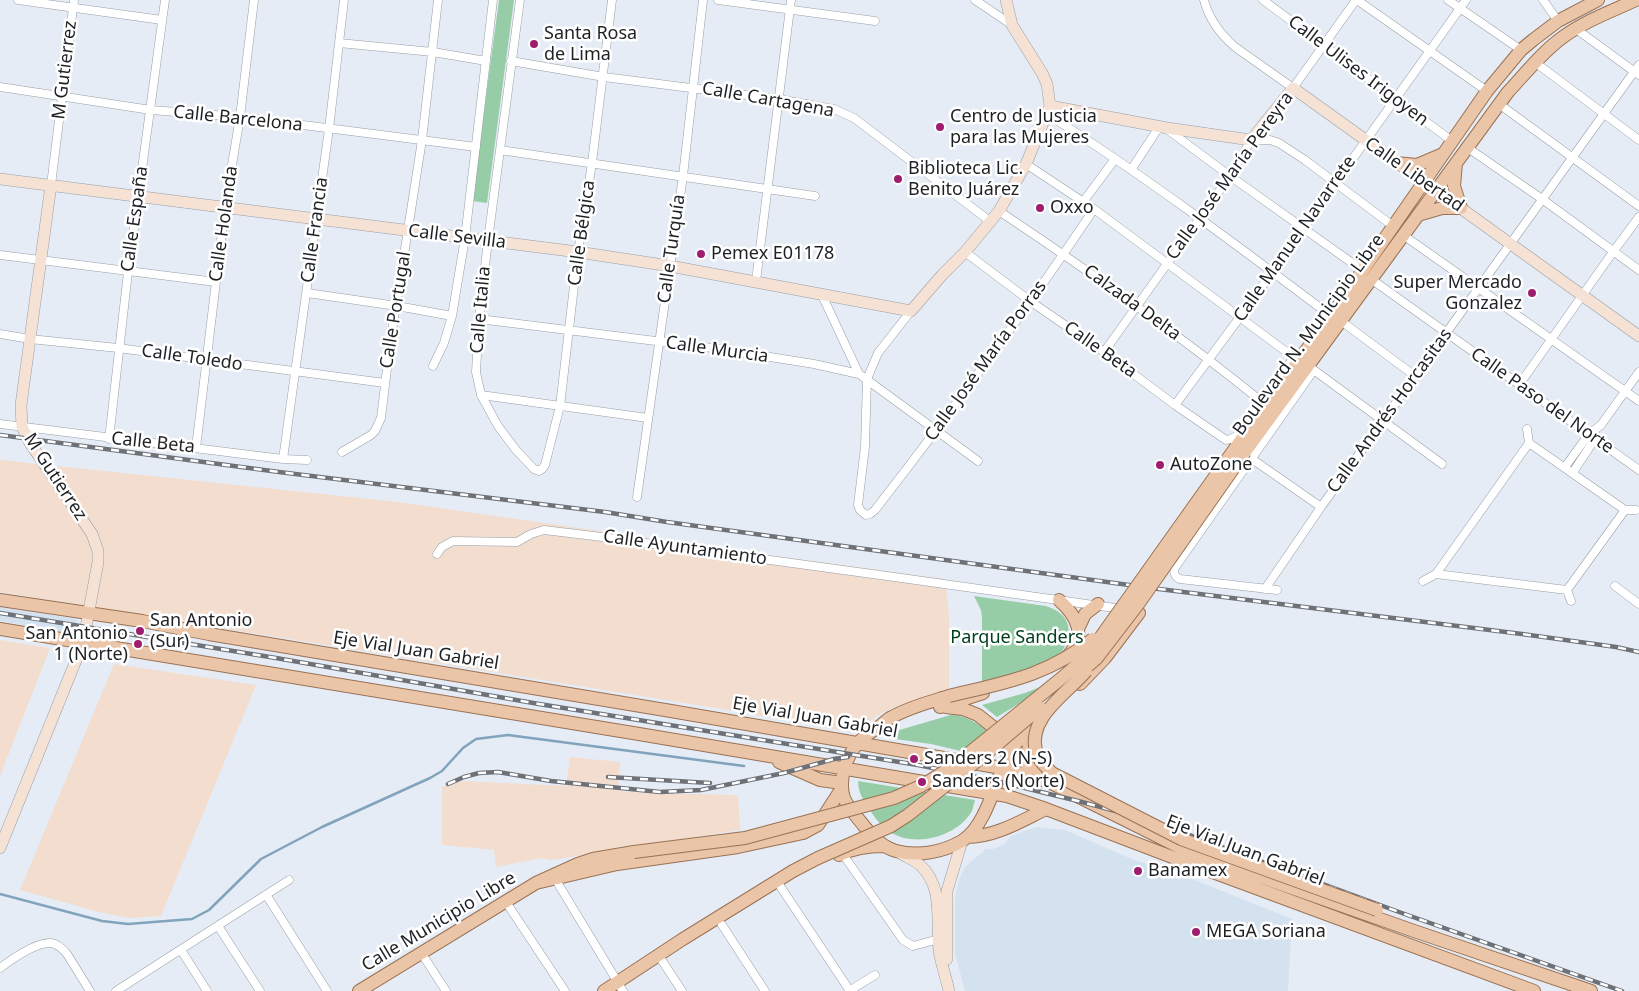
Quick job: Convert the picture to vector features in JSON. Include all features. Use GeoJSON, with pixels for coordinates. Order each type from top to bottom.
{"type":"FeatureCollection","features":[{"type":"Feature","properties":{"kind":"main road","name":"Boulevard N. Municipio Libre"},"geometry":{"type":"LineString","coordinates":[[1336,318],[1362,270],[1487,91],[1521,50],[1558,21],[1598,0]]}},
{"type":"Feature","properties":{"kind":"main road","name":"Boulevard N. Municipio Libre"},"geometry":{"type":"LineString","coordinates":[[554,878],[578,864],[593,859],[745,838],[885,801],[921,786],[952,767],[1068,672],[1095,645],[1336,318],[1372,279],[1508,92],[1550,48],[1576,29],[1636,3]]}},
{"type":"Feature","properties":{"kind":"main road"},"geometry":{"type":"LineString","coordinates":[[1396,163],[1417,165],[1443,154]]}},
{"type":"Feature","properties":{"kind":"main road"},"geometry":{"type":"LineString","coordinates":[[1418,215],[1442,208],[1461,208],[1454,186],[1456,163]]}},
{"type":"Feature","properties":{"kind":"main road","name":"Boulevard N. Municipio Libre"},"geometry":{"type":"LineString","coordinates":[[604,991],[621,987],[683,939],[793,871],[891,826],[908,815],[993,748],[1096,659],[1139,603],[1242,448]]}},
{"type":"Feature","properties":{"kind":"main road","name":"Eje Vial Juan Gabriel"},"geometry":{"type":"LineString","coordinates":[[0,600],[142,621],[209,634],[1002,768],[1049,782],[1186,851],[1414,932],[1591,991]]}},
{"type":"Feature","properties":{"kind":"main road"},"geometry":{"type":"LineString","coordinates":[[1059,600],[1072,613],[1078,629]]}},
{"type":"Feature","properties":{"kind":"main road"},"geometry":{"type":"LineString","coordinates":[[881,725],[918,712],[1036,678],[1062,662],[1073,651],[1077,641],[1078,629],[1085,614],[1098,604]]}},
{"type":"Feature","properties":{"kind":"main road"},"geometry":{"type":"LineString","coordinates":[[964,839],[984,814],[1010,750],[1088,677],[1139,613]]}},
{"type":"Feature","properties":{"kind":"main road"},"geometry":{"type":"LineString","coordinates":[[554,878],[617,864],[738,847],[803,834],[818,825],[842,785],[850,754],[858,743],[890,717],[949,696],[1041,671],[1084,646],[1111,622]]}},
{"type":"Feature","properties":{"kind":"main road","name":"Eje Vial Juan Gabriel"},"geometry":{"type":"LineString","coordinates":[[0,629],[1007,796],[1534,991]]}},
{"type":"Feature","properties":{"kind":"main road"},"geometry":{"type":"LineString","coordinates":[[1096,659],[1043,715],[1037,728],[1036,751],[1041,762],[1052,773],[1182,839],[1377,910],[1414,932]]}},
{"type":"Feature","properties":{"kind":"main road"},"geometry":{"type":"LineString","coordinates":[[936,708],[954,707],[978,715],[993,728],[1010,750],[1049,782]]}},
{"type":"Feature","properties":{"kind":"main road"},"geometry":{"type":"LineString","coordinates":[[1028,733],[1032,767]]}},
{"type":"Feature","properties":{"kind":"main road"},"geometry":{"type":"LineString","coordinates":[[771,756],[782,764],[820,780],[842,785]]}},
{"type":"Feature","properties":{"kind":"main road"},"geometry":{"type":"LineString","coordinates":[[842,785],[845,800],[850,807],[872,836],[890,849]]}},
{"type":"Feature","properties":{"kind":"main road"},"geometry":{"type":"LineString","coordinates":[[662,954],[680,949],[722,925],[804,871],[852,849],[868,846],[911,854],[939,851],[964,839],[995,833],[1046,809]]}},
{"type":"Feature","properties":{"kind":"main road","name":"Calle Municipio Libre"},"geometry":{"type":"LineString","coordinates":[[360,991],[536,883],[554,878]]}},
{"type":"Feature","properties":{"kind":"street"},"geometry":{"type":"LineString","coordinates":[[18,0],[73,4],[162,20]]}},
{"type":"Feature","properties":{"kind":"street","name":"Calle España"},"geometry":{"type":"LineString","coordinates":[[109,439],[118,348],[165,0]]}},
{"type":"Feature","properties":{"kind":"street","name":"Calle Holanda"},"geometry":{"type":"LineString","coordinates":[[196,448],[225,207],[240,117],[254,0]]}},
{"type":"Feature","properties":{"kind":"street","name":"Calle Francia"},"geometry":{"type":"LineString","coordinates":[[283,459],[329,129],[344,0]]}},
{"type":"Feature","properties":{"kind":"street","name":"Calle Portugal"},"geometry":{"type":"LineString","coordinates":[[342,452],[366,440],[375,431],[381,418],[407,231],[422,140],[438,0]]}},
{"type":"Feature","properties":{"kind":"street","name":"Calle Italia"},"geometry":{"type":"LineString","coordinates":[[433,366],[444,343],[452,316],[465,238],[493,0]]}},
{"type":"Feature","properties":{"kind":"street","name":"Calle Italia"},"geometry":{"type":"LineString","coordinates":[[520,0],[488,240],[479,318],[476,372],[481,395],[498,426],[524,459],[536,470],[541,470],[545,465]]}},
{"type":"Feature","properties":{"kind":"street","name":"Calle Bélgica"},"geometry":{"type":"LineString","coordinates":[[545,465],[560,406],[578,252],[604,77],[612,0]]}},
{"type":"Feature","properties":{"kind":"street","name":"Calle Turquía"},"geometry":{"type":"LineString","coordinates":[[637,497],[683,176],[703,0]]}},
{"type":"Feature","properties":{"kind":"street"},"geometry":{"type":"LineString","coordinates":[[718,0],[875,21]]}},
{"type":"Feature","properties":{"kind":"street"},"geometry":{"type":"LineString","coordinates":[[756,281],[791,0]]}},
{"type":"Feature","properties":{"kind":"street"},"geometry":{"type":"LineString","coordinates":[[975,0],[1012,25]]}},
{"type":"Feature","properties":{"kind":"street"},"geometry":{"type":"LineString","coordinates":[[867,379],[878,353],[911,311],[942,275],[966,252],[999,211],[1026,164],[1049,110],[1049,92],[1042,74],[1012,25],[1006,0]]}},
{"type":"Feature","properties":{"kind":"street","name":"Calle Libertad"},"geometry":{"type":"LineString","coordinates":[[1204,0],[1207,12],[1227,40],[1639,336]]}},
{"type":"Feature","properties":{"kind":"street","name":"Calle Ulises Irigoyen"},"geometry":{"type":"LineString","coordinates":[[1263,0],[1452,141]]}},
{"type":"Feature","properties":{"kind":"street"},"geometry":{"type":"LineString","coordinates":[[1356,0],[1487,91]]}},
{"type":"Feature","properties":{"kind":"street","name":"Calle José María Pereyra"},"geometry":{"type":"LineString","coordinates":[[1104,352],[1230,176],[1251,140],[1293,88],[1356,0]]}},
{"type":"Feature","properties":{"kind":"street"},"geometry":{"type":"LineString","coordinates":[[1448,0],[1521,50]]}},
{"type":"Feature","properties":{"kind":"street","name":"Calle Manuel Navarrete"},"geometry":{"type":"LineString","coordinates":[[1175,405],[1208,358],[1240,318],[1334,183],[1466,0]]}},
{"type":"Feature","properties":{"kind":"street"},"geometry":{"type":"LineString","coordinates":[[1543,0],[1558,21]]}},
{"type":"Feature","properties":{"kind":"street","name":"M Gutierrez"},"geometry":{"type":"LineString","coordinates":[[0,848],[83,643],[90,614],[98,562],[96,543],[92,534],[30,443],[22,427],[21,405],[63,97],[73,4]]}},
{"type":"Feature","properties":{"kind":"street"},"geometry":{"type":"LineString","coordinates":[[1576,29],[1636,74]]}},
{"type":"Feature","properties":{"kind":"street"},"geometry":{"type":"LineString","coordinates":[[338,43],[433,52],[486,61]]}},
{"type":"Feature","properties":{"kind":"street","name":"Calle Cartagena"},"geometry":{"type":"LineString","coordinates":[[511,61],[604,77],[778,98],[834,109],[854,118],[991,222]]}},
{"type":"Feature","properties":{"kind":"street"},"geometry":{"type":"LineString","coordinates":[[1536,63],[1639,140]]}},
{"type":"Feature","properties":{"kind":"street","name":"Calle Andrés Horcasitas"},"geometry":{"type":"LineString","coordinates":[[1265,589],[1321,507],[1510,243],[1604,114],[1636,74],[1639,65]]}},
{"type":"Feature","properties":{"kind":"street","name":"Calle Barcelona"},"geometry":{"type":"LineString","coordinates":[[0,87],[151,110],[240,117],[476,147]]}},
{"type":"Feature","properties":{"kind":"street"},"geometry":{"type":"LineString","coordinates":[[1499,104],[1639,206]]}},
{"type":"Feature","properties":{"kind":"street"},"geometry":{"type":"LineString","coordinates":[[1049,110],[1163,128],[1251,140],[1270,140],[1280,143],[1393,226]]}},
{"type":"Feature","properties":{"kind":"street"},"geometry":{"type":"LineString","coordinates":[[1049,110],[1415,376]]}},
{"type":"Feature","properties":{"kind":"street"},"geometry":{"type":"LineString","coordinates":[[1131,170],[1163,128]]}},
{"type":"Feature","properties":{"kind":"street"},"geometry":{"type":"LineString","coordinates":[[1163,128],[1362,270]]}},
{"type":"Feature","properties":{"kind":"street"},"geometry":{"type":"LineString","coordinates":[[1468,148],[1639,270]]}},
{"type":"Feature","properties":{"kind":"street"},"geometry":{"type":"LineString","coordinates":[[500,150],[815,196]]}},
{"type":"Feature","properties":{"kind":"street"},"geometry":{"type":"LineString","coordinates":[[1083,202],[1115,159]]}},
{"type":"Feature","properties":{"kind":"street"},"geometry":{"type":"LineString","coordinates":[[1026,164],[1094,209],[1168,262],[1240,318],[1442,464]]}},
{"type":"Feature","properties":{"kind":"street","name":"Calle Sevilla"},"geometry":{"type":"LineString","coordinates":[[0,180],[578,252],[756,281],[911,311]]}},
{"type":"Feature","properties":{"kind":"street","name":"Calle José María Porras"},"geometry":{"type":"LineString","coordinates":[[867,379],[865,446],[858,505],[860,510],[866,515],[875,510],[936,431],[1064,254],[1094,209]]}},
{"type":"Feature","properties":{"kind":"street","name":"Calzada Delta"},"geometry":{"type":"LineString","coordinates":[[999,211],[1136,305],[1261,400]]}},
{"type":"Feature","properties":{"kind":"street"},"geometry":{"type":"LineString","coordinates":[[1518,385],[1639,217]]}},
{"type":"Feature","properties":{"kind":"street"},"geometry":{"type":"LineString","coordinates":[[1403,235],[1639,402]]}},
{"type":"Feature","properties":{"kind":"street","name":"Calle Beta"},"geometry":{"type":"LineString","coordinates":[[966,252],[1030,301],[1104,352],[1175,405],[1226,440],[1231,439],[1321,507]]}},
{"type":"Feature","properties":{"kind":"street"},"geometry":{"type":"LineString","coordinates":[[0,255],[216,282]]}},
{"type":"Feature","properties":{"kind":"street","name":"Calle Paso del Norte"},"geometry":{"type":"LineString","coordinates":[[1372,279],[1639,470]]}},
{"type":"Feature","properties":{"kind":"street"},"geometry":{"type":"LineString","coordinates":[[306,293],[452,316]]}},
{"type":"Feature","properties":{"kind":"street"},"geometry":{"type":"LineString","coordinates":[[822,295],[859,374]]}},
{"type":"Feature","properties":{"kind":"street","name":"Calle Murcia"},"geometry":{"type":"LineString","coordinates":[[479,318],[760,355],[841,369],[859,374],[978,461]]}},
{"type":"Feature","properties":{"kind":"street","name":"Calle Toledo"},"geometry":{"type":"LineString","coordinates":[[0,334],[385,383]]}},
{"type":"Feature","properties":{"kind":"street"},"geometry":{"type":"LineString","coordinates":[[1277,590],[1180,578],[1174,574],[1176,564],[1242,448],[1261,400],[1303,363]]}},
{"type":"Feature","properties":{"kind":"street"},"geometry":{"type":"LineString","coordinates":[[1565,467],[1589,434],[1600,425],[1639,372]]}},
{"type":"Feature","properties":{"kind":"street"},"geometry":{"type":"LineString","coordinates":[[481,395],[648,418]]}},
{"type":"Feature","properties":{"kind":"street","name":"Calle Beta"},"geometry":{"type":"LineString","coordinates":[[0,424],[109,439],[283,459],[307,460]]}},
{"type":"Feature","properties":{"kind":"street"},"geometry":{"type":"LineString","coordinates":[[1573,472],[1596,439],[1600,425]]}},
{"type":"Feature","properties":{"kind":"street"},"geometry":{"type":"LineString","coordinates":[[1423,581],[1436,574],[1529,443],[1527,429]]}},
{"type":"Feature","properties":{"kind":"street"},"geometry":{"type":"LineString","coordinates":[[1529,443],[1625,510],[1636,510]]}},
{"type":"Feature","properties":{"kind":"street"},"geometry":{"type":"LineString","coordinates":[[1567,590],[1625,510]]}},
{"type":"Feature","properties":{"kind":"street","name":"Calle Ayuntamiento"},"geometry":{"type":"LineString","coordinates":[[437,554],[442,547],[453,541],[517,542],[531,534],[544,530],[1059,600]]}},
{"type":"Feature","properties":{"kind":"street"},"geometry":{"type":"LineString","coordinates":[[1436,574],[1567,590]]}},
{"type":"Feature","properties":{"kind":"street"},"geometry":{"type":"LineString","coordinates":[[1616,586],[1639,604]]}},
{"type":"Feature","properties":{"kind":"street"},"geometry":{"type":"LineString","coordinates":[[1567,590],[1571,600]]}},
{"type":"Feature","properties":{"kind":"street"},"geometry":{"type":"LineString","coordinates":[[1059,600],[1098,604],[1139,613]]}},
{"type":"Feature","properties":{"kind":"street"},"geometry":{"type":"LineString","coordinates":[[945,971],[947,956],[947,890],[953,866],[964,839]]}},
{"type":"Feature","properties":{"kind":"street"},"geometry":{"type":"LineString","coordinates":[[890,849],[921,866],[933,883],[937,904],[940,956],[949,991]]}},
{"type":"Feature","properties":{"kind":"street"},"geometry":{"type":"LineString","coordinates":[[842,854],[903,940],[913,946],[938,939]]}},
{"type":"Feature","properties":{"kind":"street"},"geometry":{"type":"LineString","coordinates":[[554,878],[621,987]]}},
{"type":"Feature","properties":{"kind":"street"},"geometry":{"type":"LineString","coordinates":[[116,991],[267,896],[289,880]]}},
{"type":"Feature","properties":{"kind":"street"},"geometry":{"type":"LineString","coordinates":[[780,886],[850,991],[875,975]]}},
{"type":"Feature","properties":{"kind":"street"},"geometry":{"type":"LineString","coordinates":[[267,896],[328,991]]}},
{"type":"Feature","properties":{"kind":"street"},"geometry":{"type":"LineString","coordinates":[[506,902],[565,991]]}},
{"type":"Feature","properties":{"kind":"street"},"geometry":{"type":"LineString","coordinates":[[722,925],[765,991]]}},
{"type":"Feature","properties":{"kind":"street"},"geometry":{"type":"LineString","coordinates":[[218,926],[260,991]]}},
{"type":"Feature","properties":{"kind":"street"},"geometry":{"type":"LineString","coordinates":[[0,968],[37,946],[52,943],[63,949],[90,991]]}},
{"type":"Feature","properties":{"kind":"street"},"geometry":{"type":"LineString","coordinates":[[181,950],[207,991]]}},
{"type":"Feature","properties":{"kind":"street"},"geometry":{"type":"LineString","coordinates":[[422,954],[446,991]]}},
{"type":"Feature","properties":{"kind":"street"},"geometry":{"type":"LineString","coordinates":[[662,954],[682,991]]}},
{"type":"Feature","properties":{"kind":"shaded area"},"geometry":{"type":"Polygon","coordinates":[[[0,460],[398,502],[945,579],[949,614],[949,693],[895,707],[876,716],[855,733],[715,708],[0,592],[0,460]]]}},
{"type":"Feature","properties":{"kind":"shaded area"},"geometry":{"type":"Polygon","coordinates":[[[0,607],[77,619],[75,634],[0,621],[0,607]]]}},
{"type":"Feature","properties":{"kind":"shaded area"},"geometry":{"type":"Polygon","coordinates":[[[0,640],[50,648],[0,776],[0,640]]]}},
{"type":"Feature","properties":{"kind":"shaded area"},"geometry":{"type":"Polygon","coordinates":[[[114,664],[256,685],[161,916],[129,918],[99,912],[20,890],[114,664]]]}},
{"type":"Feature","properties":{"kind":"shaded area"},"geometry":{"type":"Polygon","coordinates":[[[570,757],[620,762],[618,791],[738,795],[740,830],[552,860],[541,858],[496,867],[494,850],[442,845],[442,787],[463,781],[566,786],[570,757]]]}},
{"type":"Feature","properties":{"kind":"shaded area"},"geometry":{"type":"Polygon","coordinates":[[[1036,827],[1065,830],[1134,860],[1180,874],[1292,919],[1288,991],[965,991],[955,953],[955,897],[960,877],[965,867],[986,849],[993,849],[1004,844],[1011,836],[1036,827]]]}},
{"type":"Feature","properties":{"kind":"green space"},"geometry":{"type":"Polygon","coordinates":[[[499,0],[514,0],[487,203],[472,201],[499,0]]]}},
{"type":"Feature","properties":{"kind":"green space","name":"Parque Sanders"},"geometry":{"type":"Polygon","coordinates":[[[974,596],[1046,606],[1058,611],[1065,619],[1069,631],[1063,650],[1055,661],[982,683],[982,618],[981,610],[974,596]]]}},
{"type":"Feature","properties":{"kind":"green space"},"geometry":{"type":"Polygon","coordinates":[[[1045,685],[1046,687],[997,717],[982,705],[1025,693],[1045,685]]]}},
{"type":"Feature","properties":{"kind":"green space"},"geometry":{"type":"Polygon","coordinates":[[[954,714],[972,721],[988,732],[965,752],[931,744],[888,738],[896,731],[954,714]]]}},
{"type":"Feature","properties":{"kind":"green space"},"geometry":{"type":"Polygon","coordinates":[[[858,781],[975,800],[972,811],[956,828],[935,837],[911,839],[900,837],[890,832],[878,822],[861,796],[858,781]]]}},
{"type":"Feature","properties":{"kind":"waterway"},"geometry":{"type":"LineString","coordinates":[[0,894],[102,921],[128,924],[192,919],[209,910],[261,859],[322,827],[430,778],[442,771],[463,748],[476,739],[508,735],[744,766]]}},
{"type":"Feature","properties":{"kind":"railway"},"geometry":{"type":"LineString","coordinates":[[0,435],[605,512],[1151,588],[1522,634],[1639,652]]}},
{"type":"Feature","properties":{"kind":"railway"},"geometry":{"type":"LineString","coordinates":[[0,613],[276,658],[539,704],[918,765],[996,781],[1146,819],[1622,991]]}},
{"type":"Feature","properties":{"kind":"railway"},"geometry":{"type":"LineString","coordinates":[[448,784],[479,773],[498,772],[551,781],[660,792],[701,790],[784,773],[848,757]]}},
{"type":"Feature","properties":{"kind":"railway"},"geometry":{"type":"LineString","coordinates":[[608,777],[710,783]]}},
{"type":"Feature","properties":{"kind":"place","name":"Santa Rosa de Lima"},"geometry":{"type":"Point","coordinates":[534,44]}},
{"type":"Feature","properties":{"kind":"place","name":"Centro de Justicia para las Mujeres"},"geometry":{"type":"Point","coordinates":[940,127]}},
{"type":"Feature","properties":{"kind":"place","name":"Biblioteca Lic. Benito Juárez"},"geometry":{"type":"Point","coordinates":[898,179]}},
{"type":"Feature","properties":{"kind":"place","name":"Oxxo"},"geometry":{"type":"Point","coordinates":[1040,208]}},
{"type":"Feature","properties":{"kind":"place","name":"Pemex E01178"},"geometry":{"type":"Point","coordinates":[701,254]}},
{"type":"Feature","properties":{"kind":"place","name":"Super Mercado Gonzalez"},"geometry":{"type":"Point","coordinates":[1532,293]}},
{"type":"Feature","properties":{"kind":"place","name":"AutoZone"},"geometry":{"type":"Point","coordinates":[1160,465]}},
{"type":"Feature","properties":{"kind":"place","name":"San Antonio (Sur)"},"geometry":{"type":"Point","coordinates":[140,631]}},
{"type":"Feature","properties":{"kind":"place","name":"San Antonio 1 (Norte)"},"geometry":{"type":"Point","coordinates":[138,644]}},
{"type":"Feature","properties":{"kind":"place","name":"Sanders 2 (N-S)"},"geometry":{"type":"Point","coordinates":[914,759]}},
{"type":"Feature","properties":{"kind":"place","name":"Sanders (Norte)"},"geometry":{"type":"Point","coordinates":[922,782]}},
{"type":"Feature","properties":{"kind":"place","name":"Banamex"},"geometry":{"type":"Point","coordinates":[1138,871]}},
{"type":"Feature","properties":{"kind":"place","name":"MEGA Soriana"},"geometry":{"type":"Point","coordinates":[1196,932]}}]}
